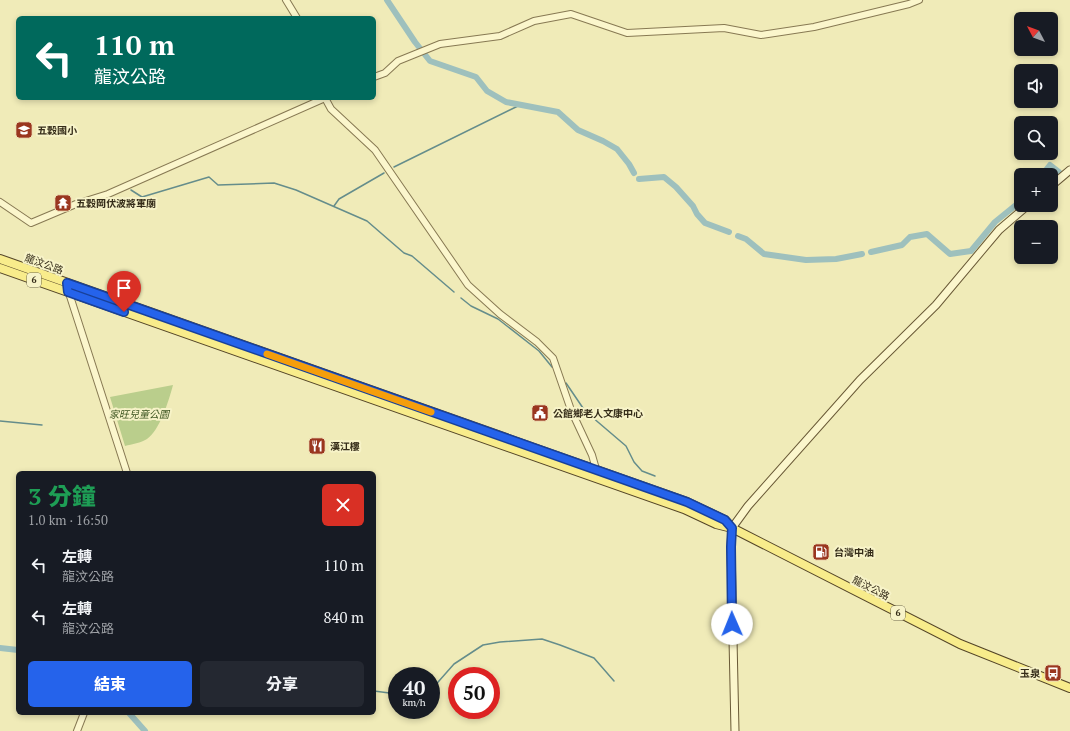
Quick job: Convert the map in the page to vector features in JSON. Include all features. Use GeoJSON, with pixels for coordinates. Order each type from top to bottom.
{"type":"FeatureCollection","features":[{"type":"Feature","properties":{"kind":"main road"},"geometry":{"type":"LineString","coordinates":[[1058,180],[1070,170]]}},
{"type":"Feature","properties":{"kind":"main road"},"geometry":{"type":"LineString","coordinates":[[735,731],[731,547],[732,528],[748,506],[860,380],[936,305],[999,230],[1020,212]]}},
{"type":"Feature","properties":{"kind":"main road","name":"龍汶公路"},"geometry":{"type":"LineString","coordinates":[[0,259],[68,288]]}},
{"type":"Feature","properties":{"kind":"main road","name":"龍汶公路"},"geometry":{"type":"LineString","coordinates":[[0,268],[68,288],[346,386],[498,436],[595,473],[687,502],[725,520],[732,528],[960,644],[1070,688]]}},
{"type":"Feature","properties":{"kind":"street"},"geometry":{"type":"LineString","coordinates":[[286,0],[296,16]]}},
{"type":"Feature","properties":{"kind":"street"},"geometry":{"type":"LineString","coordinates":[[376,76],[385,72],[398,61],[440,44],[500,36],[534,21],[570,14],[627,33],[724,28],[761,35],[814,27],[909,4],[919,0]]}},
{"type":"Feature","properties":{"kind":"street"},"geometry":{"type":"LineString","coordinates":[[0,202],[31,223],[76,204],[108,194],[320,100]]}},
{"type":"Feature","properties":{"kind":"street"},"geometry":{"type":"LineString","coordinates":[[326,100],[331,109],[375,150],[468,286],[500,314],[537,342],[553,358],[571,410],[592,455],[595,473]]}},
{"type":"Feature","properties":{"kind":"street"},"geometry":{"type":"LineString","coordinates":[[68,288],[126,471]]}},
{"type":"Feature","properties":{"kind":"street"},"geometry":{"type":"LineString","coordinates":[[77,731],[83,715]]}},
{"type":"Feature","properties":{"kind":"green space","name":"家旺兒童公園"},"geometry":{"type":"Polygon","coordinates":[[[173,385],[160,422],[152,435],[142,442],[125,446],[110,397],[173,385]]]}},
{"type":"Feature","properties":{"kind":"waterway"},"geometry":{"type":"LineString","coordinates":[[387,0],[415,42],[430,61],[476,77],[487,91],[506,102],[558,112],[578,130],[617,149],[634,173]]}},
{"type":"Feature","properties":{"kind":"waterway"},"geometry":{"type":"LineString","coordinates":[[394,167],[520,105]]}},
{"type":"Feature","properties":{"kind":"waterway"},"geometry":{"type":"LineString","coordinates":[[1048,168],[1050,165],[1054,168]]}},
{"type":"Feature","properties":{"kind":"waterway"},"geometry":{"type":"LineString","coordinates":[[334,206],[339,199],[384,173]]}},
{"type":"Feature","properties":{"kind":"waterway"},"geometry":{"type":"LineString","coordinates":[[131,190],[142,197],[209,177],[218,185],[274,183],[296,190],[367,221],[404,253],[412,256],[454,292]]}},
{"type":"Feature","properties":{"kind":"waterway"},"geometry":{"type":"LineString","coordinates":[[639,179],[664,177],[676,187],[693,206],[697,214],[705,223],[729,232]]}},
{"type":"Feature","properties":{"kind":"waterway"},"geometry":{"type":"LineString","coordinates":[[871,252],[902,245],[910,237],[927,234],[950,254],[971,251],[995,222],[1014,207]]}},
{"type":"Feature","properties":{"kind":"waterway"},"geometry":{"type":"LineString","coordinates":[[738,236],[746,239],[764,254],[806,260],[836,259],[862,254]]}},
{"type":"Feature","properties":{"kind":"waterway"},"geometry":{"type":"LineString","coordinates":[[461,298],[471,306],[498,319],[539,351],[552,367]]}},
{"type":"Feature","properties":{"kind":"waterway"},"geometry":{"type":"LineString","coordinates":[[566,383],[585,411],[626,446],[634,462],[642,471],[655,476]]}},
{"type":"Feature","properties":{"kind":"waterway"},"geometry":{"type":"LineString","coordinates":[[0,421],[42,425]]}},
{"type":"Feature","properties":{"kind":"waterway"},"geometry":{"type":"LineString","coordinates":[[440,680],[454,664],[483,645],[500,642],[542,639],[594,658],[614,681]]}},
{"type":"Feature","properties":{"kind":"waterway"},"geometry":{"type":"LineString","coordinates":[[0,648],[16,650]]}},
{"type":"Feature","properties":{"kind":"waterway"},"geometry":{"type":"LineString","coordinates":[[376,691],[388,693]]}},
{"type":"Feature","properties":{"kind":"waterway"},"geometry":{"type":"LineString","coordinates":[[131,715],[145,731]]}},
{"type":"Feature","properties":{"kind":"slow traffic"},"geometry":{"type":"LineString","coordinates":[[267,354],[431,412]]}},
{"type":"Feature","properties":{"kind":"place","name":"五穀國小"},"geometry":{"type":"Point","coordinates":[24,130]}},
{"type":"Feature","properties":{"kind":"place","name":"五穀岡伏波將軍廟"},"geometry":{"type":"Point","coordinates":[63,203]}},
{"type":"Feature","properties":{"kind":"place","name":"公館鄉老人文康中心"},"geometry":{"type":"Point","coordinates":[540,413]}},
{"type":"Feature","properties":{"kind":"place","name":"漢江樓"},"geometry":{"type":"Point","coordinates":[317,446]}},
{"type":"Feature","properties":{"kind":"place","name":"台灣中油"},"geometry":{"type":"Point","coordinates":[821,552]}},
{"type":"Feature","properties":{"kind":"place","name":"玉泉"},"geometry":{"type":"Point","coordinates":[1053,673]}},
{"type":"Feature","properties":{"kind":"route"},"geometry":{"type":"LineString","coordinates":[[124,312],[68,292],[67,283],[498,436],[596,469],[687,502],[710,512],[725,520],[732,528],[732,624]]}}]}
